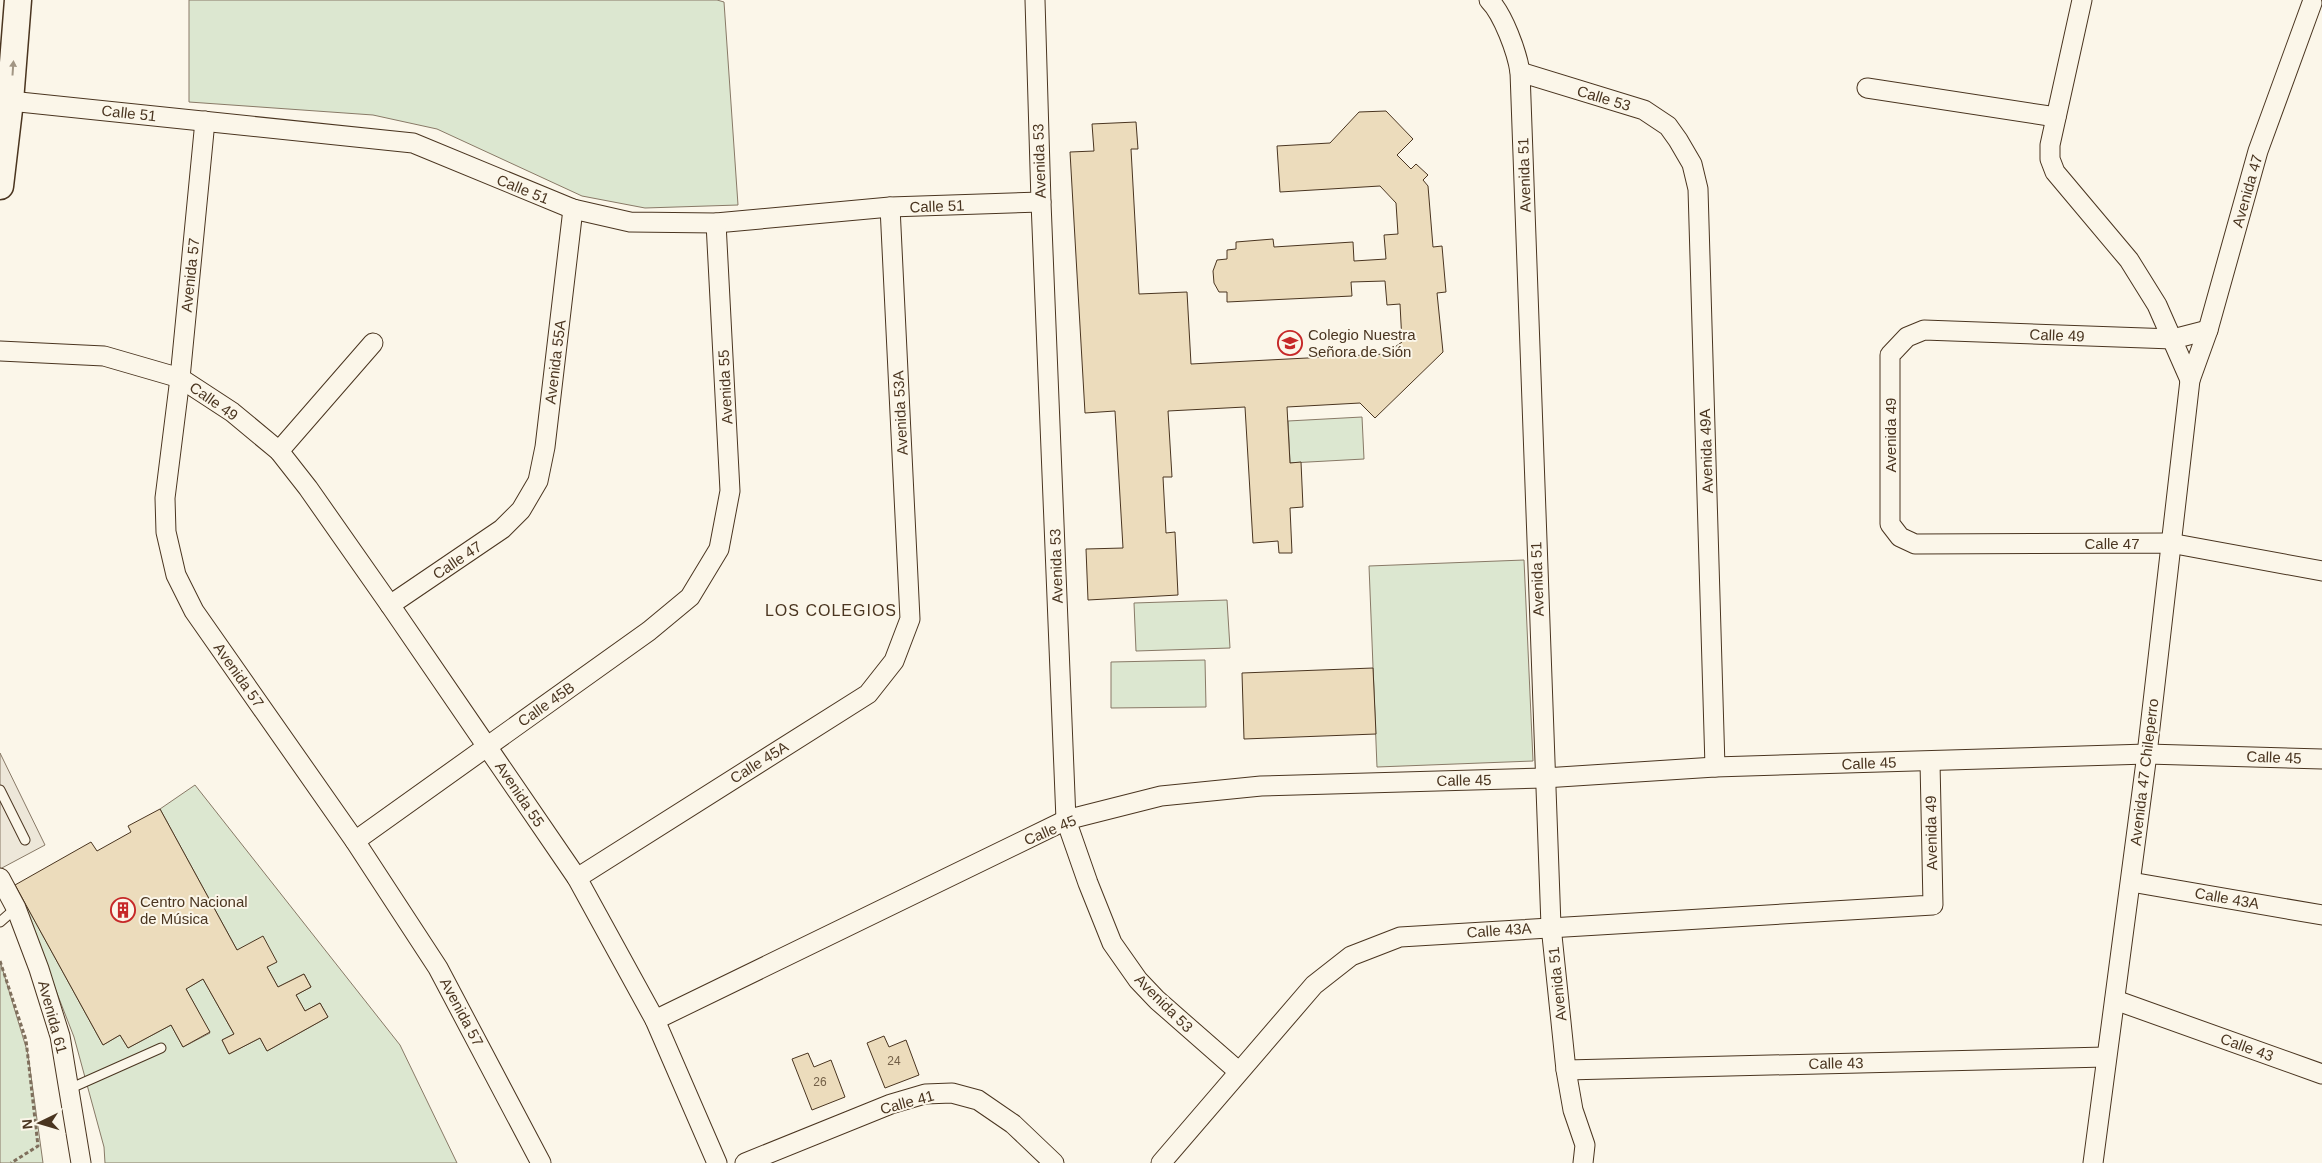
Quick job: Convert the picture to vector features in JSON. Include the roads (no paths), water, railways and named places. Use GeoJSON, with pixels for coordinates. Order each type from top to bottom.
{"type":"FeatureCollection","features":[{"type":"Feature","properties":{"kind":"street"},"geometry":{"type":"LineString","coordinates":[[0,186],[10,101],[18,0]]}},
{"type":"Feature","properties":{"kind":"street","name":"Avenida 53"},"geometry":{"type":"LineString","coordinates":[[1035,0],[1040,202],[1066,820],[1112,943],[1138,980],[1157,1000],[1238,1071]]}},
{"type":"Feature","properties":{"kind":"street","name":"Avenida 51"},"geometry":{"type":"LineString","coordinates":[[1489,0],[1496,7],[1518,61],[1520,72],[1544,778],[1551,926],[1566,1070],[1573,1110],[1585,1145],[1583,1163]]}},
{"type":"Feature","properties":{"kind":"street"},"geometry":{"type":"LineString","coordinates":[[2082,0],[2050,145],[2050,159],[2055,172],[2129,260],[2156,305],[2190,380]]}},
{"type":"Feature","properties":{"kind":"street","name":"Avenida 47"},"geometry":{"type":"LineString","coordinates":[[2190,380],[2208,330],[2258,151],[2312,3]]}},
{"type":"Feature","properties":{"kind":"street","name":"Calle 53"},"geometry":{"type":"LineString","coordinates":[[1520,72],[1644,110],[1668,126],[1678,140]]}},
{"type":"Feature","properties":{"kind":"street"},"geometry":{"type":"LineString","coordinates":[[1867,88],[2056,117]]}},
{"type":"Feature","properties":{"kind":"street","name":"Calle 51"},"geometry":{"type":"LineString","coordinates":[[10,101],[413,143],[573,209],[630,222],[716,223],[890,207],[1040,202]]}},
{"type":"Feature","properties":{"kind":"street","name":"Avenida 57"},"geometry":{"type":"LineString","coordinates":[[205,121],[180,378],[165,498],[166,532],[176,575],[194,611],[355,841],[438,968],[541,1163]]}},
{"type":"Feature","properties":{"kind":"street","name":"Avenida 49A"},"geometry":{"type":"LineString","coordinates":[[1678,140],[1692,164],[1698,190],[1715,767]]}},
{"type":"Feature","properties":{"kind":"street","name":"Avenida 53A"},"geometry":{"type":"LineString","coordinates":[[890,207],[910,618]]}},
{"type":"Feature","properties":{"kind":"street","name":"Avenida 55A"},"geometry":{"type":"LineString","coordinates":[[521,510],[538,481],[545,447],[573,209]]}},
{"type":"Feature","properties":{"kind":"street","name":"Avenida 55"},"geometry":{"type":"LineString","coordinates":[[716,223],[730,491],[719,549]]}},
{"type":"Feature","properties":{"kind":"street","name":"Calle 49"},"geometry":{"type":"LineString","coordinates":[[1907,337],[1924,330],[2173,339],[2208,330]]}},
{"type":"Feature","properties":{"kind":"street","name":"Avenida 49"},"geometry":{"type":"LineString","coordinates":[[1900,537],[1890,524],[1890,355],[1907,337]]}},
{"type":"Feature","properties":{"kind":"street"},"geometry":{"type":"LineString","coordinates":[[279,451],[373,343]]}},
{"type":"Feature","properties":{"kind":"street","name":"Calle 49"},"geometry":{"type":"LineString","coordinates":[[0,351],[104,356],[180,378],[232,412],[279,451]]}},
{"type":"Feature","properties":{"kind":"street","name":"Avenida 47 Chileperro"},"geometry":{"type":"LineString","coordinates":[[2093,1163],[2147,754],[2190,380]]}},
{"type":"Feature","properties":{"kind":"street","name":"Avenida 55"},"geometry":{"type":"LineString","coordinates":[[279,451],[308,488],[488,745],[577,878],[655,1020],[717,1163]]}},
{"type":"Feature","properties":{"kind":"street","name":"Calle 47"},"geometry":{"type":"LineString","coordinates":[[390,605],[502,529],[521,510]]}},
{"type":"Feature","properties":{"kind":"street","name":"Calle 47"},"geometry":{"type":"LineString","coordinates":[[1900,537],[1915,544],[2170,543],[2322,572]]}},
{"type":"Feature","properties":{"kind":"street","name":"Calle 45B"},"geometry":{"type":"LineString","coordinates":[[355,841],[649,631],[690,597],[719,549]]}},
{"type":"Feature","properties":{"kind":"street","name":"Calle 45A"},"geometry":{"type":"LineString","coordinates":[[577,878],[868,694],[894,661],[910,618]]}},
{"type":"Feature","properties":{"kind":"street","name":"Calle 45"},"geometry":{"type":"LineString","coordinates":[[655,1020],[1066,820],[1162,796],[1261,786],[1544,778],[1715,767],[2147,754],[2322,759]]}},
{"type":"Feature","properties":{"kind":"street","name":"Avenida 49"},"geometry":{"type":"LineString","coordinates":[[1930,762],[1933,905]]}},
{"type":"Feature","properties":{"kind":"street","name":"Avenida 61"},"geometry":{"type":"LineString","coordinates":[[0,878],[16,908],[39,969],[60,1036],[81,1163]]}},
{"type":"Feature","properties":{"kind":"street","name":"Calle 43A"},"geometry":{"type":"LineString","coordinates":[[2131,882],[2322,915]]}},
{"type":"Feature","properties":{"kind":"street","name":"Calle 43A"},"geometry":{"type":"LineString","coordinates":[[1160,1163],[1314,985],[1351,956],[1400,937],[1551,926],[1933,905]]}},
{"type":"Feature","properties":{"kind":"street","name":"Calle 43"},"geometry":{"type":"LineString","coordinates":[[2115,1000],[2322,1074]]}},
{"type":"Feature","properties":{"kind":"street","name":"Calle 43"},"geometry":{"type":"LineString","coordinates":[[1566,1070],[2106,1057]]}},
{"type":"Feature","properties":{"kind":"street","name":"Calle 41"},"geometry":{"type":"LineString","coordinates":[[745,1163],[891,1104],[925,1094],[952,1093],[978,1100],[1013,1124],[1054,1163]]}},
{"type":"Feature","properties":{"kind":"lane"},"geometry":{"type":"LineString","coordinates":[[0,790],[24,840]]}},
{"type":"Feature","properties":{"kind":"lane"},"geometry":{"type":"LineString","coordinates":[[0,922],[16,908]]}},
{"type":"Feature","properties":{"kind":"lane"},"geometry":{"type":"LineString","coordinates":[[69,1090],[161,1048]]}},
{"type":"Feature","properties":{"kind":"place","name":"Colegio Nuestra Señora de Sión"},"geometry":{"type":"Point","coordinates":[1290,343]}},
{"type":"Feature","properties":{"kind":"place","name":"Centro Nacional de Música"},"geometry":{"type":"Point","coordinates":[123,910]}},
{"type":"Feature","properties":{"kind":"district","name":"LOS COLEGIOS"},"geometry":{"type":"Point","coordinates":[831,610]}}]}
